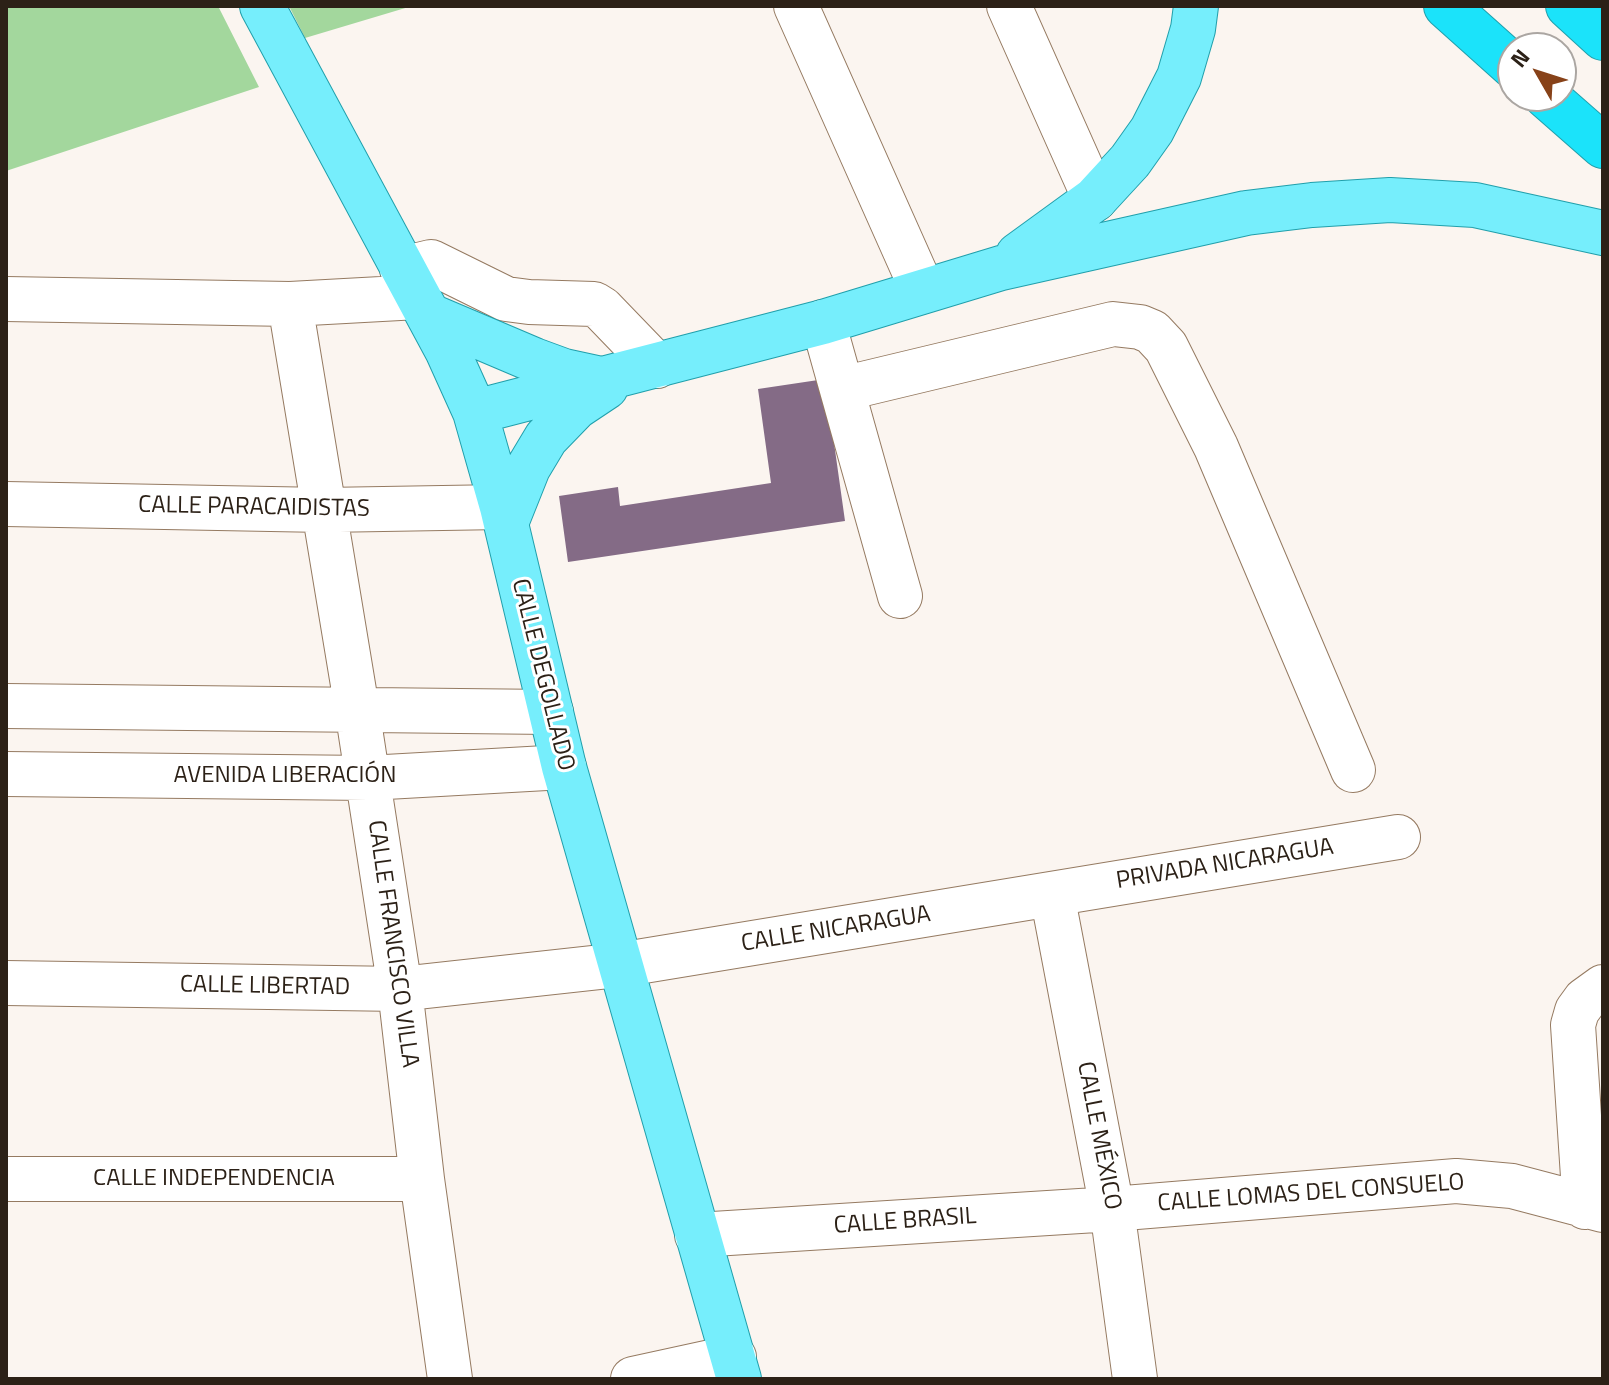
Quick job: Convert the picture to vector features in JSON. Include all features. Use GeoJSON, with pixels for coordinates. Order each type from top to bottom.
{"type":"FeatureCollection","features":[{"type":"Feature","properties":{"kind":"highway"},"geometry":{"type":"LineString","coordinates":[[1446,6],[1497,52]]}},
{"type":"Feature","properties":{"kind":"highway"},"geometry":{"type":"LineString","coordinates":[[1568,6],[1603,38]]}},
{"type":"Feature","properties":{"kind":"highway"},"geometry":{"type":"LineString","coordinates":[[1564,112],[1603,146]]}},
{"type":"Feature","properties":{"kind":"main road","name":"CALLE DEGOLLADO"},"geometry":{"type":"LineString","coordinates":[[262,6],[416,294],[475,412],[504,515],[564,767],[736,1368]]}},
{"type":"Feature","properties":{"kind":"main road"},"geometry":{"type":"LineString","coordinates":[[1001,268],[1095,199],[1130,161],[1152,130],[1179,77],[1193,29],[1196,6]]}},
{"type":"Feature","properties":{"kind":"main road"},"geometry":{"type":"LineString","coordinates":[[475,412],[823,322],[1001,268],[1246,213],[1390,200],[1475,205],[1603,233]]}},
{"type":"Feature","properties":{"kind":"main road"},"geometry":{"type":"LineString","coordinates":[[416,294],[534,360],[564,371],[629,373]]}},
{"type":"Feature","properties":{"kind":"main road"},"geometry":{"type":"LineString","coordinates":[[504,515],[533,460],[557,424],[576,407],[629,373]]}},
{"type":"Feature","properties":{"kind":"street"},"geometry":{"type":"LineString","coordinates":[[796,6],[923,291]]}},
{"type":"Feature","properties":{"kind":"street"},"geometry":{"type":"LineString","coordinates":[[1009,6],[1095,199]]}},
{"type":"Feature","properties":{"kind":"street"},"geometry":{"type":"LineString","coordinates":[[6,299],[290,304],[416,294],[431,262],[506,299],[594,304],[602,309],[629,373]]}},
{"type":"Feature","properties":{"kind":"street","name":"CALLE FRANCISCO VILLA"},"geometry":{"type":"LineString","coordinates":[[290,304],[400,989],[450,1379]]}},
{"type":"Feature","properties":{"kind":"street"},"geometry":{"type":"LineString","coordinates":[[823,322],[900,596]]}},
{"type":"Feature","properties":{"kind":"street"},"geometry":{"type":"LineString","coordinates":[[842,389],[1113,324],[1140,327],[1152,332],[1166,347],[1216,447],[1353,770]]}},
{"type":"Feature","properties":{"kind":"street","name":"CALLE PARACAIDISTAS"},"geometry":{"type":"LineString","coordinates":[[6,504],[504,515]]}},
{"type":"Feature","properties":{"kind":"street"},"geometry":{"type":"LineString","coordinates":[[6,706],[551,712]]}},
{"type":"Feature","properties":{"kind":"street","name":"AVENIDA LIBERACIÓN"},"geometry":{"type":"LineString","coordinates":[[6,774],[368,778],[564,767]]}},
{"type":"Feature","properties":{"kind":"street","name":"PRIVADA NICARAGUA"},"geometry":{"type":"LineString","coordinates":[[1052,894],[1398,837]]}},
{"type":"Feature","properties":{"kind":"street","name":"CALLE NICARAGUA"},"geometry":{"type":"LineString","coordinates":[[619,965],[1052,894]]}},
{"type":"Feature","properties":{"kind":"street","name":"CALLE MÉXICO"},"geometry":{"type":"LineString","coordinates":[[1052,894],[1112,1209],[1135,1379]]}},
{"type":"Feature","properties":{"kind":"street","name":"CALLE LIBERTAD"},"geometry":{"type":"LineString","coordinates":[[6,983],[400,989],[619,965]]}},
{"type":"Feature","properties":{"kind":"street"},"geometry":{"type":"LineString","coordinates":[[1594,1208],[1573,1025],[1577,1011],[1585,1000],[1603,987]]}},
{"type":"Feature","properties":{"kind":"street","name":"CALLE INDEPENDENCIA"},"geometry":{"type":"LineString","coordinates":[[6,1179],[422,1179]]}},
{"type":"Feature","properties":{"kind":"street","name":"CALLE LOMAS DEL CONSUELO"},"geometry":{"type":"LineString","coordinates":[[1112,1209],[1456,1181],[1512,1186],[1594,1208]]}},
{"type":"Feature","properties":{"kind":"street","name":"CALLE BRASIL"},"geometry":{"type":"LineString","coordinates":[[697,1235],[1112,1209]]}},
{"type":"Feature","properties":{"kind":"street"},"geometry":{"type":"LineString","coordinates":[[633,1379],[736,1368]]}},
{"type":"Feature","properties":{"kind":"green space"},"geometry":{"type":"Polygon","coordinates":[[[6,6],[218,6],[259,87],[6,171],[6,6]]]}},
{"type":"Feature","properties":{"kind":"green space"},"geometry":{"type":"Polygon","coordinates":[[[289,6],[412,6],[305,38],[289,6]]]}},
{"type":"Feature","properties":{"kind":"building"},"geometry":{"type":"Polygon","coordinates":[[[825,379],[845,521],[568,562],[559,496],[618,487],[620,506],[771,483],[758,389],[825,379]]]}}]}
